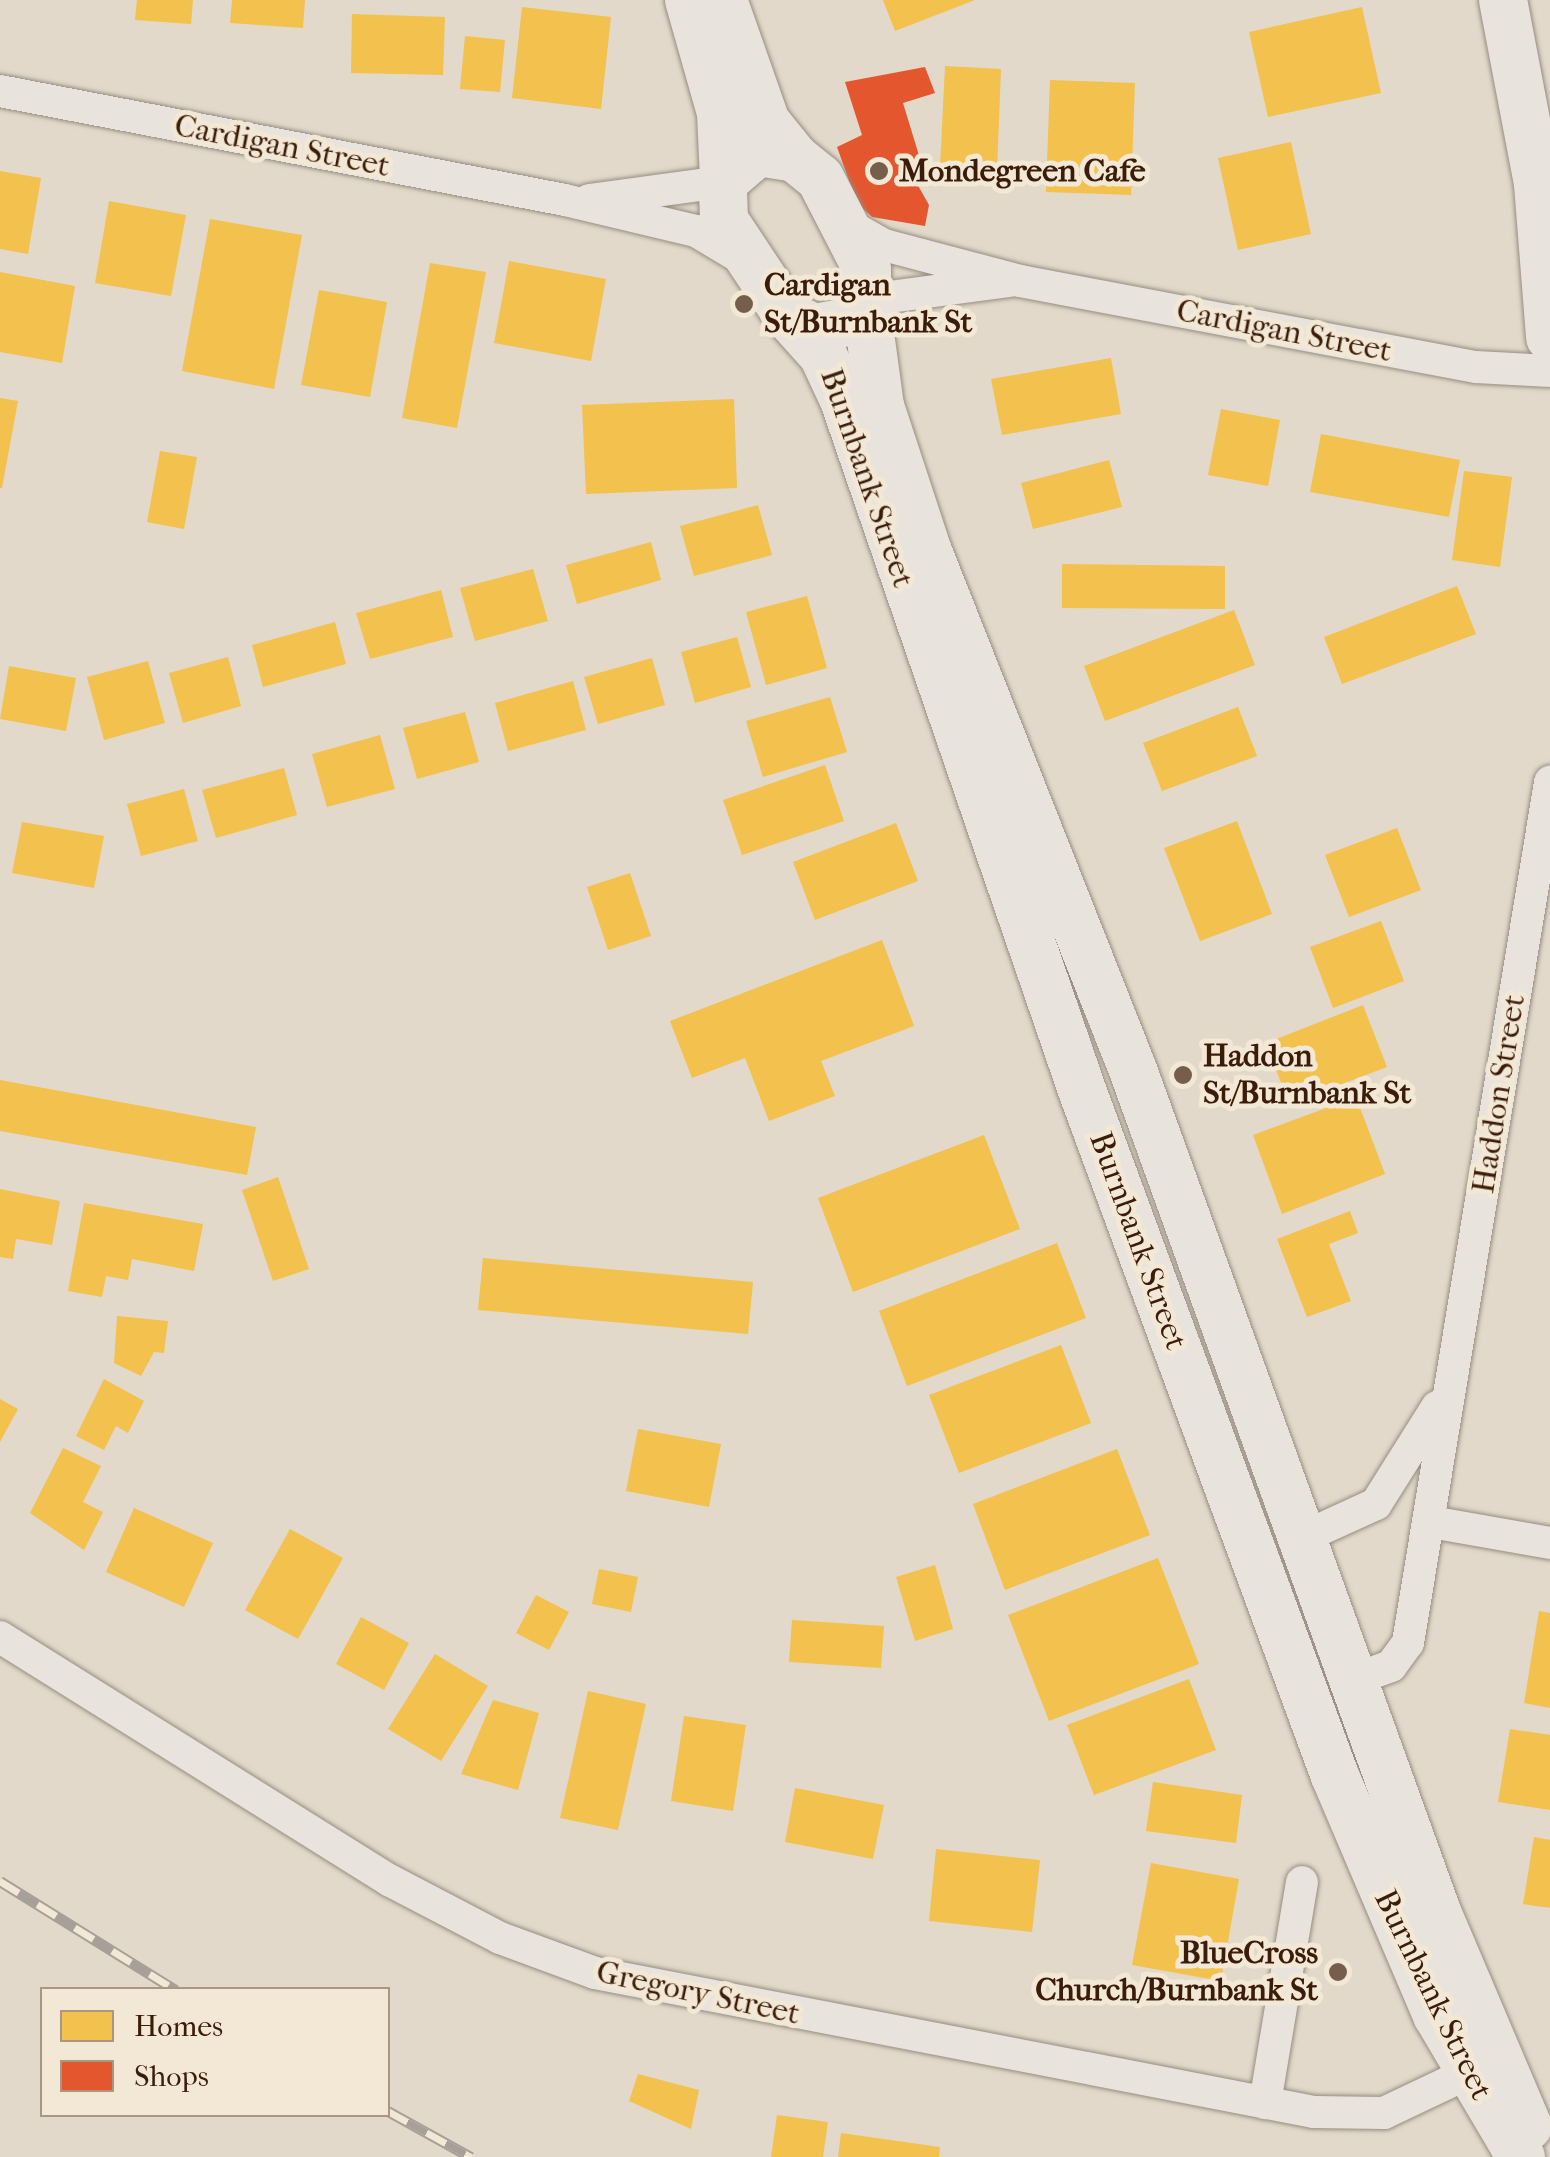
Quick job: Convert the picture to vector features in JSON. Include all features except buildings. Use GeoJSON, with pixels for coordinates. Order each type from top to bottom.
{"type":"FeatureCollection","features":[{"type":"Feature","properties":{"kind":"main road"},"geometry":{"type":"LineString","coordinates":[[689,0],[721,113],[724,180]]}},
{"type":"Feature","properties":{"kind":"main road"},"geometry":{"type":"LineString","coordinates":[[724,0],[766,122],[795,158]]}},
{"type":"Feature","properties":{"kind":"main road"},"geometry":{"type":"LineString","coordinates":[[1503,0],[1544,201],[1550,338]]}},
{"type":"Feature","properties":{"kind":"main road"},"geometry":{"type":"LineString","coordinates":[[724,180],[758,152],[795,158]]}},
{"type":"Feature","properties":{"kind":"main road","name":"Burnbank Street"},"geometry":{"type":"LineString","coordinates":[[795,158],[843,221],[867,268],[867,302],[902,481],[1133,1070],[1275,1548],[1298,1673],[1466,2074],[1521,2157]]}},
{"type":"Feature","properties":{"kind":"main road","name":"Burnbank Street"},"geometry":{"type":"LineString","coordinates":[[724,180],[724,220],[787,315],[824,355],[844,400],[1275,1548],[1350,1681],[1542,2157]]}},
{"type":"Feature","properties":{"kind":"main road"},"geometry":{"type":"LineString","coordinates":[[787,315],[837,328],[867,302]]}},
{"type":"Feature","properties":{"kind":"main road"},"geometry":{"type":"LineString","coordinates":[[1298,1673],[1350,1681]]}},
{"type":"Feature","properties":{"kind":"street","name":"Cardigan Street"},"geometry":{"type":"LineString","coordinates":[[0,91],[565,200],[696,231],[755,271]]}},
{"type":"Feature","properties":{"kind":"street","name":"Cardigan Street"},"geometry":{"type":"LineString","coordinates":[[565,200],[646,199],[724,180]]}},
{"type":"Feature","properties":{"kind":"street","name":"Cardigan Street"},"geometry":{"type":"LineString","coordinates":[[843,221],[884,246],[1020,280],[1476,367],[1550,370]]}},
{"type":"Feature","properties":{"kind":"street","name":"Cardigan Street"},"geometry":{"type":"LineString","coordinates":[[867,302],[1020,280]]}},
{"type":"Feature","properties":{"kind":"street","name":"Haddon Street"},"geometry":{"type":"LineString","coordinates":[[1350,1681],[1391,1666],[1406,1649],[1431,1522],[1449,1374],[1548,799]]}},
{"type":"Feature","properties":{"kind":"street","name":"Haddon Street"},"geometry":{"type":"LineString","coordinates":[[1275,1548],[1376,1504],[1421,1438],[1449,1374]]}},
{"type":"Feature","properties":{"kind":"street"},"geometry":{"type":"LineString","coordinates":[[1431,1522],[1550,1542]]}},
{"type":"Feature","properties":{"kind":"street","name":"Gregory Street"},"geometry":{"type":"LineString","coordinates":[[0,1638],[389,1880],[549,1957],[690,1995],[1264,2103],[1384,2113],[1466,2074]]}},
{"type":"Feature","properties":{"kind":"street"},"geometry":{"type":"LineString","coordinates":[[1264,2103],[1302,1882]]}},
{"type":"Feature","properties":{"kind":"railway"},"geometry":{"type":"LineString","coordinates":[[0,1881],[171,1987]]}},
{"type":"Feature","properties":{"kind":"railway"},"geometry":{"type":"LineString","coordinates":[[390,2112],[471,2157]]}},
{"type":"Feature","properties":{"kind":"place","name":"Mondegreen Cafe"},"geometry":{"type":"Point","coordinates":[879,171]}},
{"type":"Feature","properties":{"kind":"place","name":"Cardigan St/Burnbank St"},"geometry":{"type":"Point","coordinates":[744,304]}},
{"type":"Feature","properties":{"kind":"place","name":"Haddon St/Burnbank St"},"geometry":{"type":"Point","coordinates":[1183,1075]}},
{"type":"Feature","properties":{"kind":"place","name":"BlueCross Church/Burnbank St"},"geometry":{"type":"Point","coordinates":[1338,1972]}}]}
